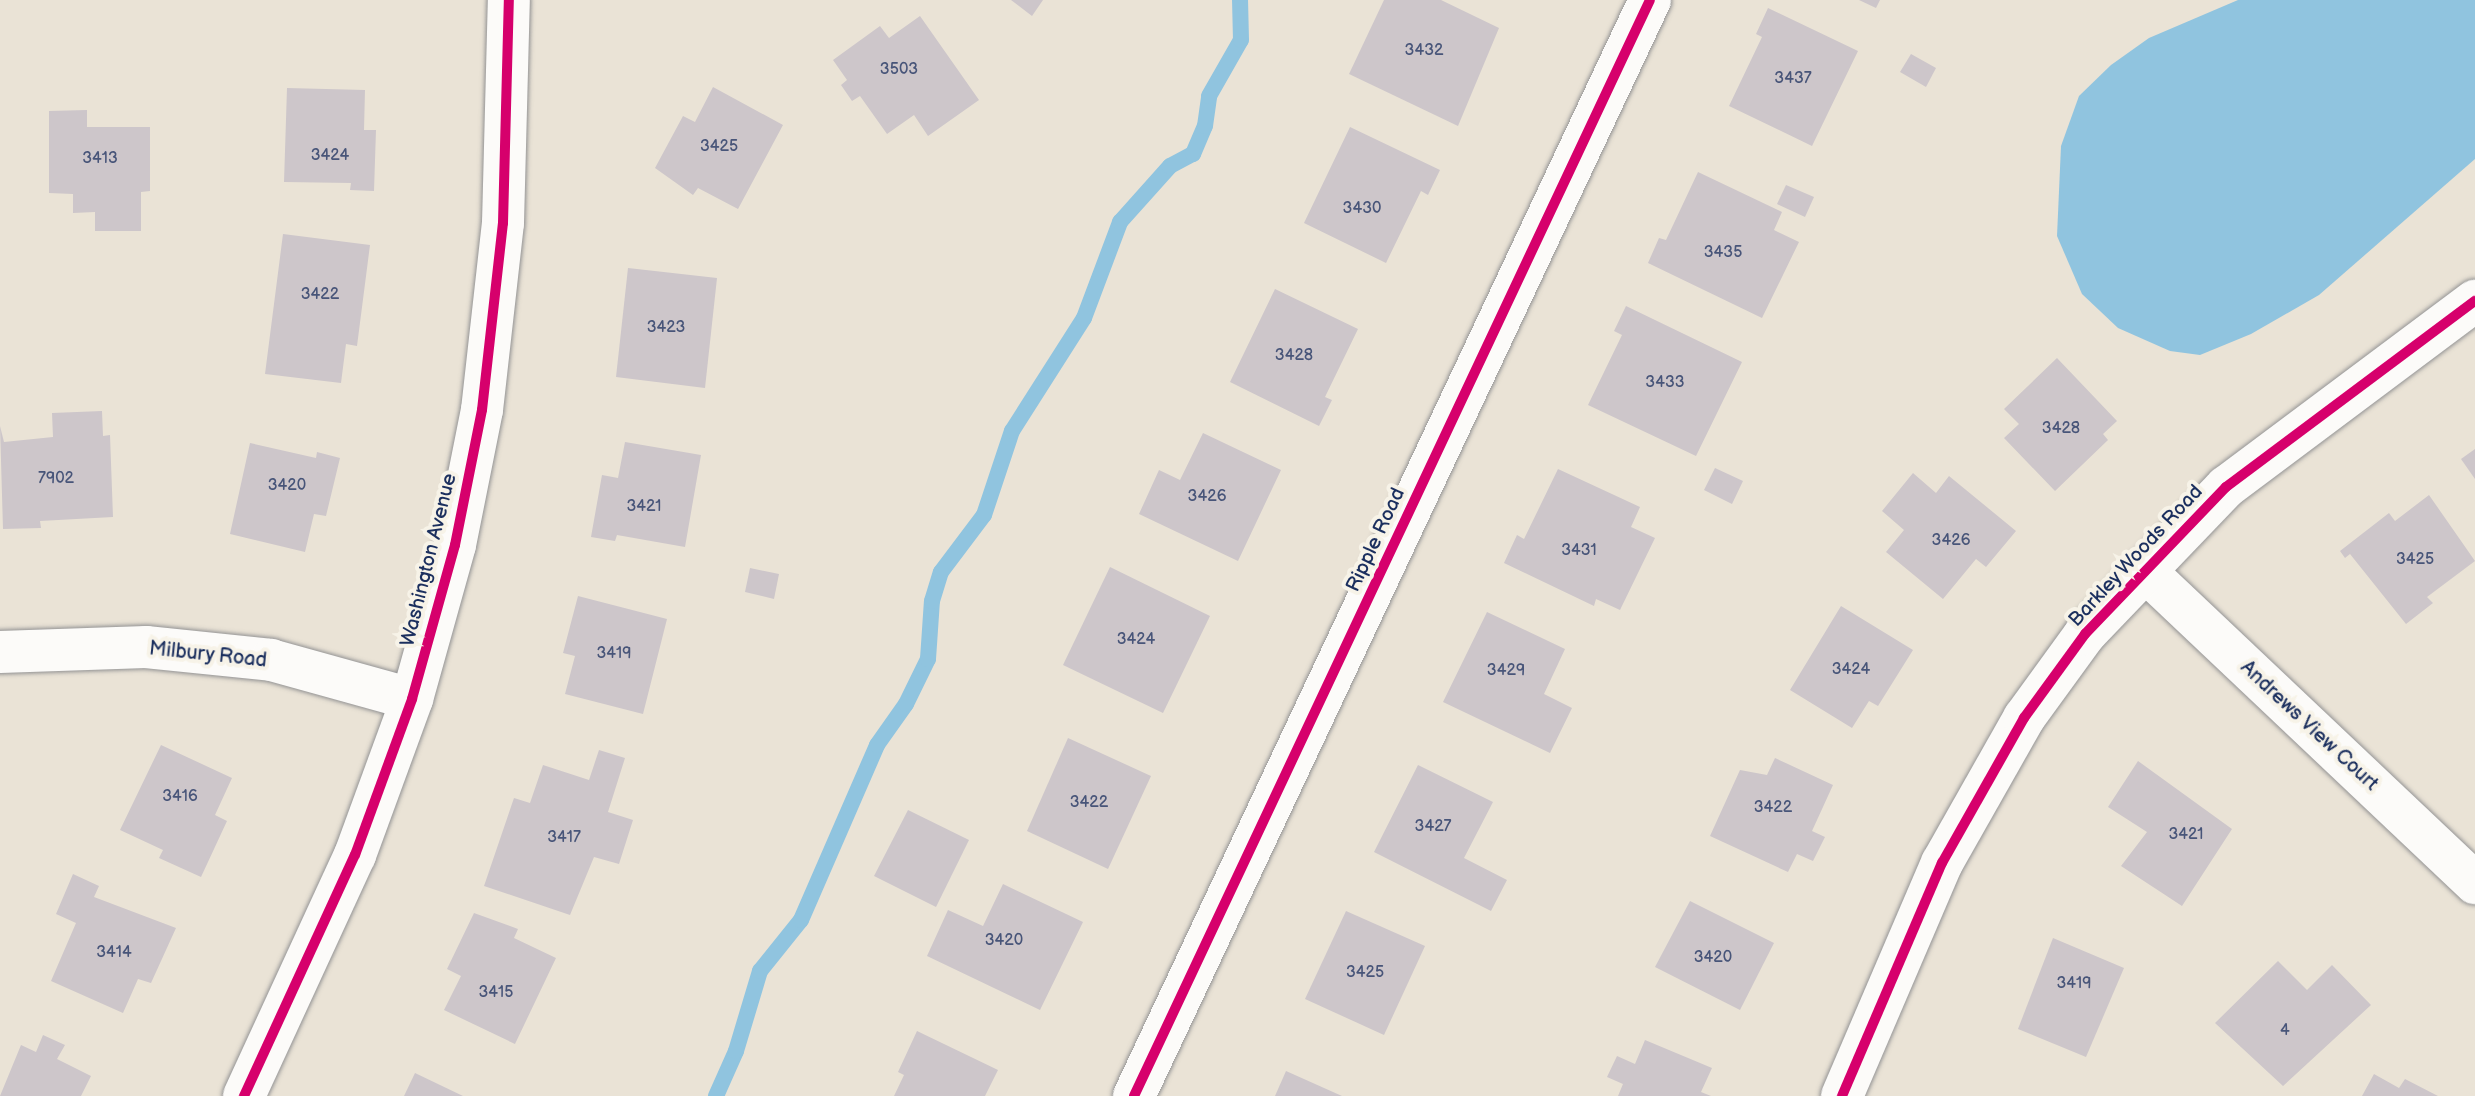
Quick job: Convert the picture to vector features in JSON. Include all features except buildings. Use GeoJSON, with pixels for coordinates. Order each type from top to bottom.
{"type":"FeatureCollection","features":[{"type":"Feature","properties":{"kind":"street","name":"Washington Avenue"},"geometry":{"type":"LineString","coordinates":[[244,1096],[355,855],[412,699],[455,545],[482,410],[503,223],[509,0]]}},
{"type":"Feature","properties":{"kind":"street","name":"Ripple Road"},"geometry":{"type":"LineString","coordinates":[[1134,1096],[1650,0]]}},
{"type":"Feature","properties":{"kind":"street","name":"Barkley Woods Road"},"geometry":{"type":"LineString","coordinates":[[1842,1096],[1942,863],[2017,731],[2085,634],[2226,487],[2475,301]]}},
{"type":"Feature","properties":{"kind":"street","name":"Andrews View Court"},"geometry":{"type":"LineString","coordinates":[[2144,570],[2475,883]]}},
{"type":"Feature","properties":{"kind":"street","name":"Milbury Road"},"geometry":{"type":"LineString","coordinates":[[0,652],[146,647],[271,660],[412,699]]}},
{"type":"Feature","properties":{"kind":"water"},"geometry":{"type":"Polygon","coordinates":[[[2238,0],[2475,0],[2475,159],[2319,295],[2251,334],[2200,355],[2170,351],[2118,328],[2082,294],[2057,236],[2061,146],[2079,96],[2111,65],[2149,38],[2238,0]]]}},
{"type":"Feature","properties":{"kind":"waterway"},"geometry":{"type":"LineString","coordinates":[[716,1096],[736,1051],[760,971],[801,920],[877,745],[906,704],[928,659],[932,601],[941,572],[984,515],[1012,431],[1084,318],[1120,222],[1170,166],[1193,154],[1205,126],[1209,96],[1241,40],[1240,0]]}},
{"type":"Feature","properties":{"kind":"cycle path"},"geometry":{"type":"LineString","coordinates":[[244,1096],[355,855],[412,699],[455,545],[482,410],[503,223],[509,0]]}},
{"type":"Feature","properties":{"kind":"cycle path"},"geometry":{"type":"LineString","coordinates":[[1134,1096],[1650,0]]}},
{"type":"Feature","properties":{"kind":"cycle path"},"geometry":{"type":"LineString","coordinates":[[1842,1096],[1942,863],[2024,718],[2085,634],[2226,487],[2475,301]]}}]}
